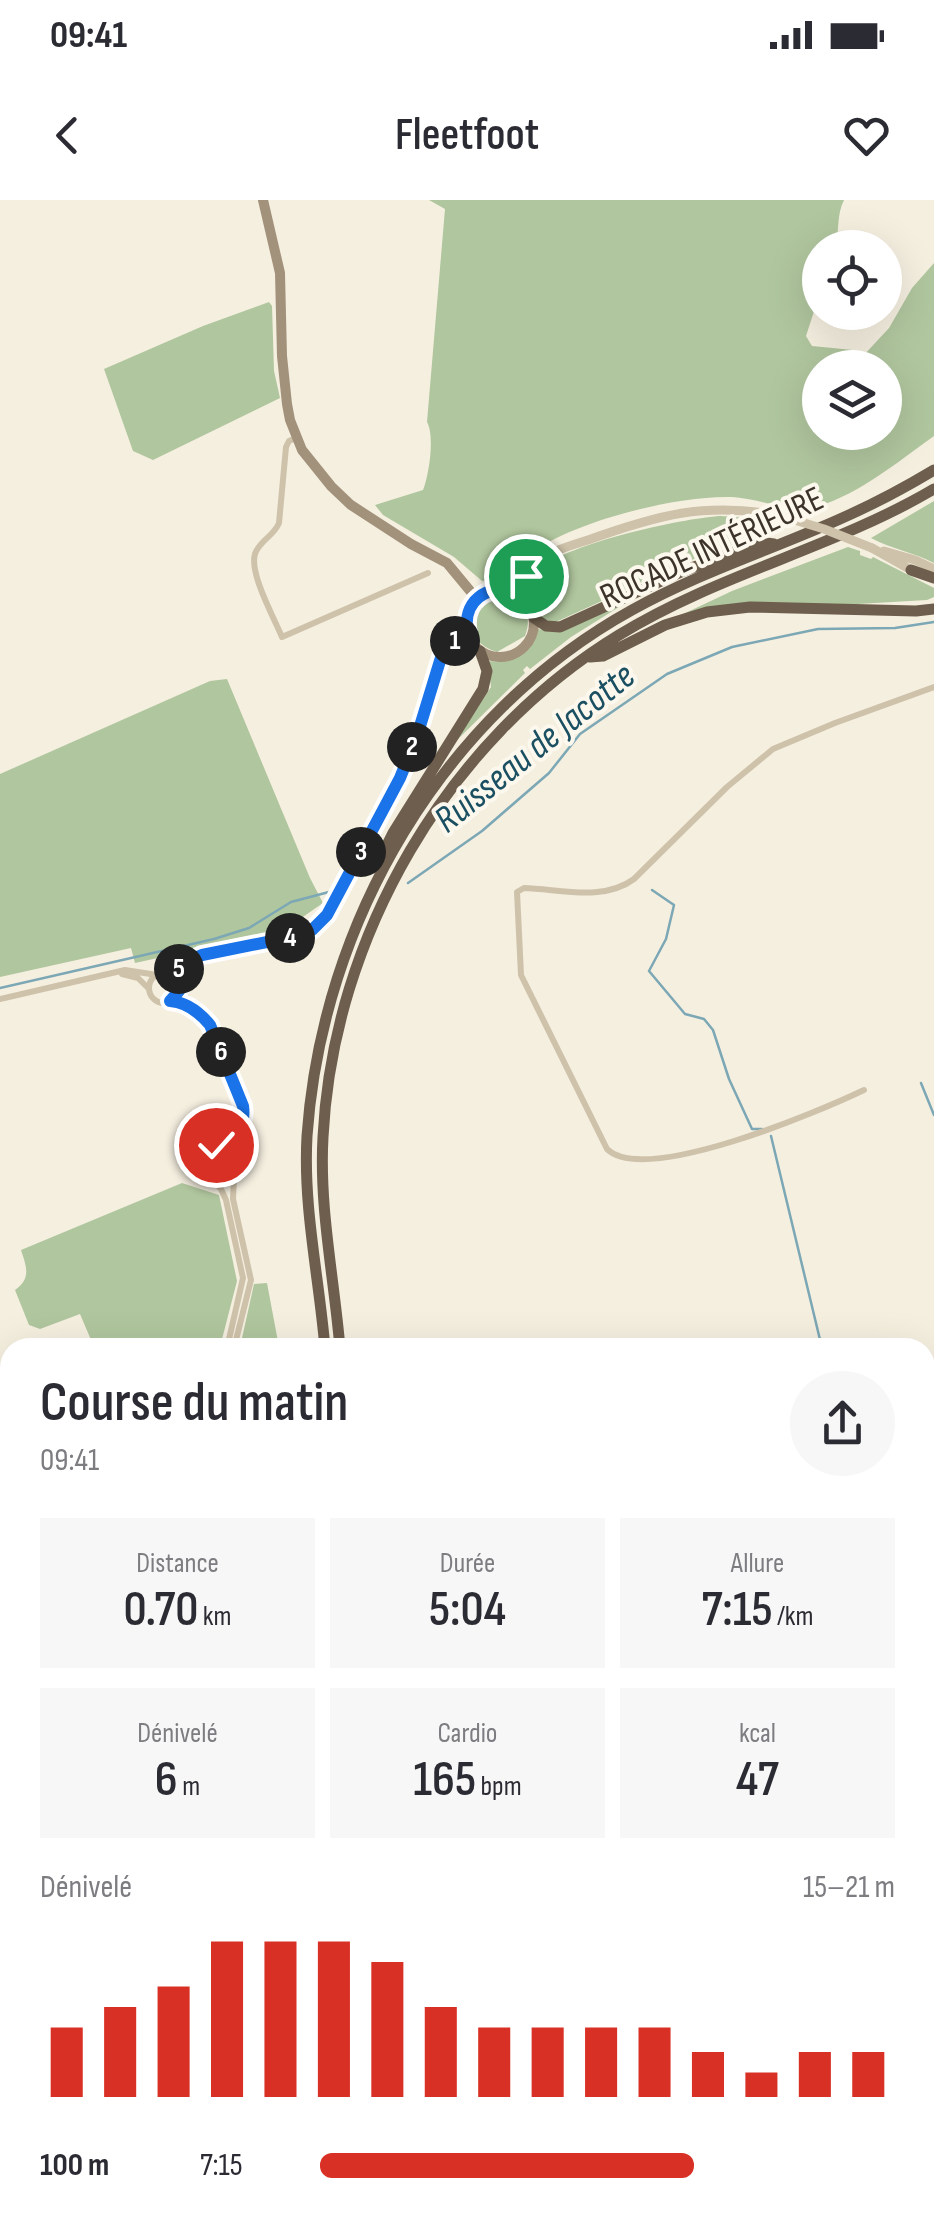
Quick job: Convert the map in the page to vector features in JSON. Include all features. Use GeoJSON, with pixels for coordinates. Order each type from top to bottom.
{"type":"FeatureCollection","features":[{"type":"Feature","properties":{"kind":"highway","name":"ROCADE INTÉRIEURE"},"geometry":{"type":"LineString","coordinates":[[324,1338],[307,1193],[307,1138],[321,1033],[358,919],[376,880],[423,802],[462,750],[514,696],[611,621],[686,582],[840,520],[934,470]]}},
{"type":"Feature","properties":{"kind":"highway"},"geometry":{"type":"LineString","coordinates":[[339,1338],[322,1190],[323,1137],[336,1039],[373,922],[438,807],[474,760],[543,690],[618,636],[693,596],[870,522],[934,488]]}},
{"type":"Feature","properties":{"kind":"highway"},"geometry":{"type":"LineString","coordinates":[[534,618],[546,626],[560,627],[681,572],[760,542],[778,544]]}},
{"type":"Feature","properties":{"kind":"highway"},"geometry":{"type":"LineString","coordinates":[[911,570],[934,581]]}},
{"type":"Feature","properties":{"kind":"highway"},"geometry":{"type":"LineString","coordinates":[[586,658],[603,656],[665,624],[722,610],[934,610]]}},
{"type":"Feature","properties":{"kind":"highway"},"geometry":{"type":"LineString","coordinates":[[358,919],[393,833],[483,690],[487,671],[480,650]]}},
{"type":"Feature","properties":{"kind":"main road"},"geometry":{"type":"LineString","coordinates":[[263,200],[280,272],[284,380],[290,420],[302,450],[351,505],[447,563],[476,598]]}},
{"type":"Feature","properties":{"kind":"main road"},"geometry":{"type":"LineString","coordinates":[[506,589],[517,593],[525,599],[534,618],[530,640],[513,655],[490,656],[468,634],[466,615],[476,598],[485,592],[506,589]]}},
{"type":"Feature","properties":{"kind":"street"},"geometry":{"type":"LineString","coordinates":[[296,438],[288,441],[286,447],[279,523],[259,546],[254,560],[282,637],[428,574]]}},
{"type":"Feature","properties":{"kind":"street"},"geometry":{"type":"LineString","coordinates":[[517,593],[532,567],[565,548],[635,524],[716,508],[778,515],[824,528],[911,570]]}},
{"type":"Feature","properties":{"kind":"street"},"geometry":{"type":"LineString","coordinates":[[872,548],[934,568]]}},
{"type":"Feature","properties":{"kind":"street"},"geometry":{"type":"LineString","coordinates":[[172,976],[186,962],[202,955],[302,935],[327,915],[400,778],[443,651],[468,634]]}},
{"type":"Feature","properties":{"kind":"street"},"geometry":{"type":"LineString","coordinates":[[864,1090],[768,1131],[716,1146],[639,1159],[615,1156],[607,1149],[521,975],[517,892],[524,888],[600,892],[622,887],[773,748],[934,688]]}},
{"type":"Feature","properties":{"kind":"street"},"geometry":{"type":"LineString","coordinates":[[0,999],[130,970],[164,973],[172,976],[186,998],[215,1023],[248,1104],[249,1119],[237,1147],[233,1199],[250,1280],[234,1338]]}},
{"type":"Feature","properties":{"kind":"street"},"geometry":{"type":"LineString","coordinates":[[116,974],[134,976],[156,1000],[183,1003],[210,1025],[243,1106],[244,1119],[232,1137],[204,1151],[199,1166],[204,1178],[216,1184],[234,1178]]}},
{"type":"Feature","properties":{"kind":"street"},"geometry":{"type":"LineString","coordinates":[[150,990],[156,975]]}},
{"type":"Feature","properties":{"kind":"street"},"geometry":{"type":"LineString","coordinates":[[170,1001],[179,986]]}},
{"type":"Feature","properties":{"kind":"street"},"geometry":{"type":"LineString","coordinates":[[216,1145],[229,1147],[237,1156]]}},
{"type":"Feature","properties":{"kind":"street"},"geometry":{"type":"LineString","coordinates":[[216,1184],[224,1195],[243,1278],[233,1338]]}},
{"type":"Feature","properties":{"kind":"green space"},"geometry":{"type":"Polygon","coordinates":[[[429,200],[844,200],[837,230],[802,230],[802,330],[808,330],[806,336],[812,346],[853,350],[802,350],[802,450],[902,450],[902,350],[869,350],[887,330],[902,330],[902,305],[934,263],[934,436],[874,479],[824,504],[800,508],[710,497],[658,505],[576,529],[534,551],[508,578],[482,581],[454,557],[383,515],[375,505],[423,490],[431,446],[427,422],[445,209],[429,200]]]}},
{"type":"Feature","properties":{"kind":"green space"},"geometry":{"type":"Polygon","coordinates":[[[269,302],[280,398],[153,460],[133,451],[104,369],[269,302]]]}},
{"type":"Feature","properties":{"kind":"green space"},"geometry":{"type":"Polygon","coordinates":[[[934,501],[934,563],[871,538],[934,501]]]}},
{"type":"Feature","properties":{"kind":"green space"},"geometry":{"type":"Polygon","coordinates":[[[720,516],[786,526],[707,554],[699,553],[696,558],[553,623],[538,617],[531,584],[536,573],[548,563],[622,535],[720,516]]]}},
{"type":"Feature","properties":{"kind":"green space"},"geometry":{"type":"Polygon","coordinates":[[[848,547],[934,588],[934,597],[841,605],[750,602],[679,616],[732,591],[848,547]]]}},
{"type":"Feature","properties":{"kind":"green space"},"geometry":{"type":"Polygon","coordinates":[[[496,594],[519,602],[528,620],[525,636],[497,652],[478,640],[471,623],[477,606],[496,594]]]}},
{"type":"Feature","properties":{"kind":"green space"},"geometry":{"type":"Polygon","coordinates":[[[627,602],[571,637],[530,669],[527,666],[525,673],[454,743],[491,687],[488,661],[520,655],[531,645],[538,629],[558,632],[627,602]]]}},
{"type":"Feature","properties":{"kind":"green space"},"geometry":{"type":"Polygon","coordinates":[[[227,679],[323,903],[284,930],[135,963],[131,948],[0,977],[0,774],[210,681],[227,679]]]}},
{"type":"Feature","properties":{"kind":"green space"},"geometry":{"type":"Polygon","coordinates":[[[182,1183],[219,1195],[237,1281],[222,1338],[90,1338],[80,1314],[40,1329],[29,1325],[15,1290],[26,1276],[21,1250],[182,1183]]]}},
{"type":"Feature","properties":{"kind":"green space"},"geometry":{"type":"Polygon","coordinates":[[[267,1283],[277,1338],[242,1338],[254,1284],[267,1283]]]}},
{"type":"Feature","properties":{"kind":"waterway","name":"Ruisseau de Jacotte"},"geometry":{"type":"LineString","coordinates":[[408,883],[482,831],[549,773],[580,734],[667,674],[732,647],[818,629],[895,628],[934,622]]}},
{"type":"Feature","properties":{"kind":"waterway"},"geometry":{"type":"LineString","coordinates":[[652,890],[674,905],[666,939],[649,971],[685,1014],[704,1019],[713,1030],[729,1079],[752,1129],[762,1129]]}},
{"type":"Feature","properties":{"kind":"waterway","name":"Ruisseau de Jacotte"},"geometry":{"type":"LineString","coordinates":[[0,988],[214,939],[249,928],[291,902],[329,892]]}},
{"type":"Feature","properties":{"kind":"waterway"},"geometry":{"type":"LineString","coordinates":[[921,1083],[934,1115]]}},
{"type":"Feature","properties":{"kind":"waterway"},"geometry":{"type":"LineString","coordinates":[[771,1136],[820,1338]]}},
{"type":"Feature","properties":{"kind":"route"},"geometry":{"type":"LineString","coordinates":[[216,1145],[240,1128],[243,1106],[210,1025],[183,1003],[170,1001],[179,991],[172,976],[196,956],[302,935],[327,915],[400,778],[443,651],[468,634],[466,615],[476,598],[495,589],[517,593],[526,576]]}}]}
